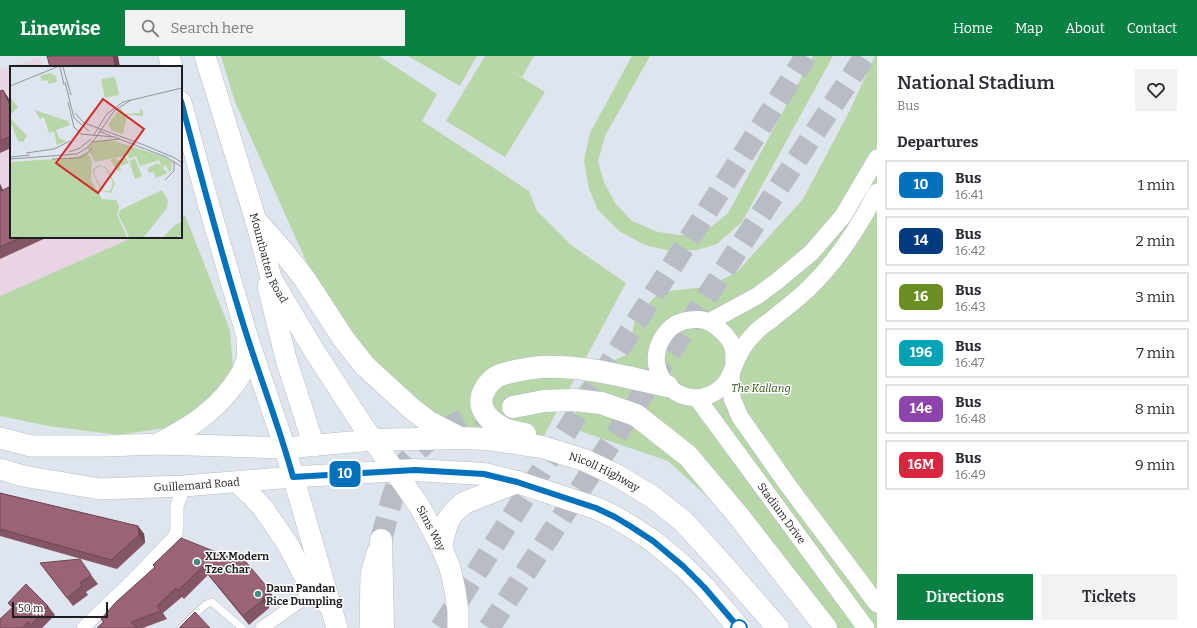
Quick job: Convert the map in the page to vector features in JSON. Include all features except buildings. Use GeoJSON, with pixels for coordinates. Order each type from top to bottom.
{"type":"FeatureCollection","features":[{"type":"Feature","properties":{"kind":"highway"},"geometry":{"type":"LineString","coordinates":[[256,221],[304,278],[343,338],[365,366],[412,409],[429,422],[461,438]]}},
{"type":"Feature","properties":{"kind":"highway"},"geometry":{"type":"LineString","coordinates":[[651,496],[630,473],[594,454],[556,441],[508,430],[496,424],[488,418],[483,409],[481,399],[487,385],[496,377],[508,372],[540,367],[576,367],[667,386]]}},
{"type":"Feature","properties":{"kind":"highway"},"geometry":{"type":"LineString","coordinates":[[513,407],[544,401],[575,400],[601,403],[636,415],[688,456],[737,514],[826,628]]}},
{"type":"Feature","properties":{"kind":"highway","name":"Nicoll Highway"},"geometry":{"type":"LineString","coordinates":[[373,440],[461,438],[488,439],[542,447],[591,463],[616,475],[651,496],[683,521],[723,564],[778,628]]}},
{"type":"Feature","properties":{"kind":"highway"},"geometry":{"type":"LineString","coordinates":[[394,471],[415,470],[484,474],[517,482],[596,508],[615,517],[653,541],[683,566],[704,587],[739,628]]}},
{"type":"Feature","properties":{"kind":"highway"},"geometry":{"type":"LineString","coordinates":[[441,546],[448,520],[454,510],[464,502],[517,482]]}},
{"type":"Feature","properties":{"kind":"highway"},"geometry":{"type":"LineString","coordinates":[[381,540],[383,628]]}},
{"type":"Feature","properties":{"kind":"main road"},"geometry":{"type":"LineString","coordinates":[[169,56],[172,66]]}},
{"type":"Feature","properties":{"kind":"main road","name":"Mountbatten Road"},"geometry":{"type":"LineString","coordinates":[[205,56],[256,221],[271,278],[313,349],[373,440]]}},
{"type":"Feature","properties":{"kind":"main road"},"geometry":{"type":"LineString","coordinates":[[182,106],[207,199],[247,336],[285,448],[337,628]]}},
{"type":"Feature","properties":{"kind":"main road"},"geometry":{"type":"LineString","coordinates":[[271,278],[268,284],[286,359],[314,446]]}},
{"type":"Feature","properties":{"kind":"main road"},"geometry":{"type":"LineString","coordinates":[[158,444],[203,417],[223,399],[239,378],[247,359],[247,336]]}},
{"type":"Feature","properties":{"kind":"main road"},"geometry":{"type":"LineString","coordinates":[[0,438],[31,446],[158,444],[285,448],[373,440]]}},
{"type":"Feature","properties":{"kind":"main road","name":"Sims Way"},"geometry":{"type":"LineString","coordinates":[[373,440],[420,507],[441,546],[450,568],[456,590],[458,628]]}},
{"type":"Feature","properties":{"kind":"main road"},"geometry":{"type":"LineString","coordinates":[[293,477],[314,446]]}},
{"type":"Feature","properties":{"kind":"main road","name":"Guillemard Road"},"geometry":{"type":"LineString","coordinates":[[0,469],[23,476],[100,489],[184,486],[293,477],[394,471]]}},
{"type":"Feature","properties":{"kind":"main road"},"geometry":{"type":"LineString","coordinates":[[229,483],[251,495],[259,504],[287,543],[313,592],[330,605]]}},
{"type":"Feature","properties":{"kind":"main road"},"geometry":{"type":"LineString","coordinates":[[370,628],[371,575],[381,540]]}},
{"type":"Feature","properties":{"kind":"street"},"geometry":{"type":"LineString","coordinates":[[697,398],[681,395],[667,386],[659,374],[656,359],[658,344],[666,331],[679,322],[694,319],[709,322],[757,296],[776,282],[811,253],[843,216],[877,158]]}},
{"type":"Feature","properties":{"kind":"street","name":"Stadium Drive"},"geometry":{"type":"LineString","coordinates":[[866,628],[697,398],[712,394],[723,386],[733,370],[742,348],[753,334],[794,302],[831,264],[851,236],[877,192]]}},
{"type":"Feature","properties":{"kind":"street","name":"Stadium Drive"},"geometry":{"type":"LineString","coordinates":[[709,322],[724,332],[733,347],[732,398],[740,417],[787,484],[877,604]]}},
{"type":"Feature","properties":{"kind":"street"},"geometry":{"type":"LineString","coordinates":[[83,628],[135,578],[175,536],[177,529],[177,506],[184,486]]}},
{"type":"Feature","properties":{"kind":"street"},"geometry":{"type":"LineString","coordinates":[[262,628],[313,592]]}},
{"type":"Feature","properties":{"kind":"lane"},"geometry":{"type":"LineString","coordinates":[[181,628],[205,604],[212,602],[242,628]]}},
{"type":"Feature","properties":{"kind":"shaded area"},"geometry":{"type":"Polygon","coordinates":[[[40,58],[42,66],[11,66],[40,58]]]}},
{"type":"Feature","properties":{"kind":"shaded area"},"geometry":{"type":"Polygon","coordinates":[[[10,66],[10,238],[132,238],[0,296],[0,69],[10,66]]]}},
{"type":"Feature","properties":{"kind":"green space"},"geometry":{"type":"Polygon","coordinates":[[[221,56],[379,56],[437,94],[422,121],[529,191],[537,211],[571,245],[626,283],[539,445],[461,438],[345,337],[314,279],[235,102],[221,56]]]}},
{"type":"Feature","properties":{"kind":"green space"},"geometry":{"type":"Polygon","coordinates":[[[408,56],[477,56],[460,86],[408,56]]]}},
{"type":"Feature","properties":{"kind":"green space"},"geometry":{"type":"Polygon","coordinates":[[[485,56],[534,56],[522,77],[508,69],[545,92],[505,157],[446,121],[485,56]]]}},
{"type":"Feature","properties":{"kind":"green space"},"geometry":{"type":"Polygon","coordinates":[[[632,56],[650,56],[605,136],[598,161],[604,182],[615,203],[632,221],[658,232],[680,235],[706,231],[728,213],[813,56],[833,56],[742,222],[717,244],[697,250],[670,251],[645,245],[619,231],[598,210],[589,189],[584,160],[590,133],[632,56]]]}},
{"type":"Feature","properties":{"kind":"green space","name":"The Kallang"},"geometry":{"type":"Polygon","coordinates":[[[875,56],[877,56],[877,628],[827,628],[762,547],[668,461],[574,429],[578,388],[599,366],[629,354],[635,317],[660,292],[705,287],[736,273],[803,199],[849,112],[875,56]]]}},
{"type":"Feature","properties":{"kind":"green space"},"geometry":{"type":"Polygon","coordinates":[[[185,215],[230,330],[233,369],[204,407],[165,428],[119,435],[48,426],[0,416],[0,296],[132,238],[182,238],[182,216],[185,215]]]}},
{"type":"Feature","properties":{"kind":"tunnel"},"geometry":{"type":"LineString","coordinates":[[441,628],[806,56]]}},
{"type":"Feature","properties":{"kind":"tunnel"},"geometry":{"type":"LineString","coordinates":[[489,628],[865,56]]}},
{"type":"Feature","properties":{"kind":"tunnel"},"geometry":{"type":"LineString","coordinates":[[381,540],[393,495],[407,461],[423,445],[447,428],[470,416],[513,407]]}},
{"type":"Feature","properties":{"kind":"bus line","name":"10"},"geometry":{"type":"LineString","coordinates":[[182,105],[207,199],[247,336],[285,448],[293,477],[415,470],[484,474],[517,482],[596,508],[615,517],[653,541],[683,566],[704,587],[739,628]]}},
{"type":"Feature","properties":{"kind":"place","name":"XLX Modern Tze Char"},"geometry":{"type":"Point","coordinates":[197,562]}},
{"type":"Feature","properties":{"kind":"place","name":"Daun Pandan Rice Dumpling"},"geometry":{"type":"Point","coordinates":[258,594]}}]}
